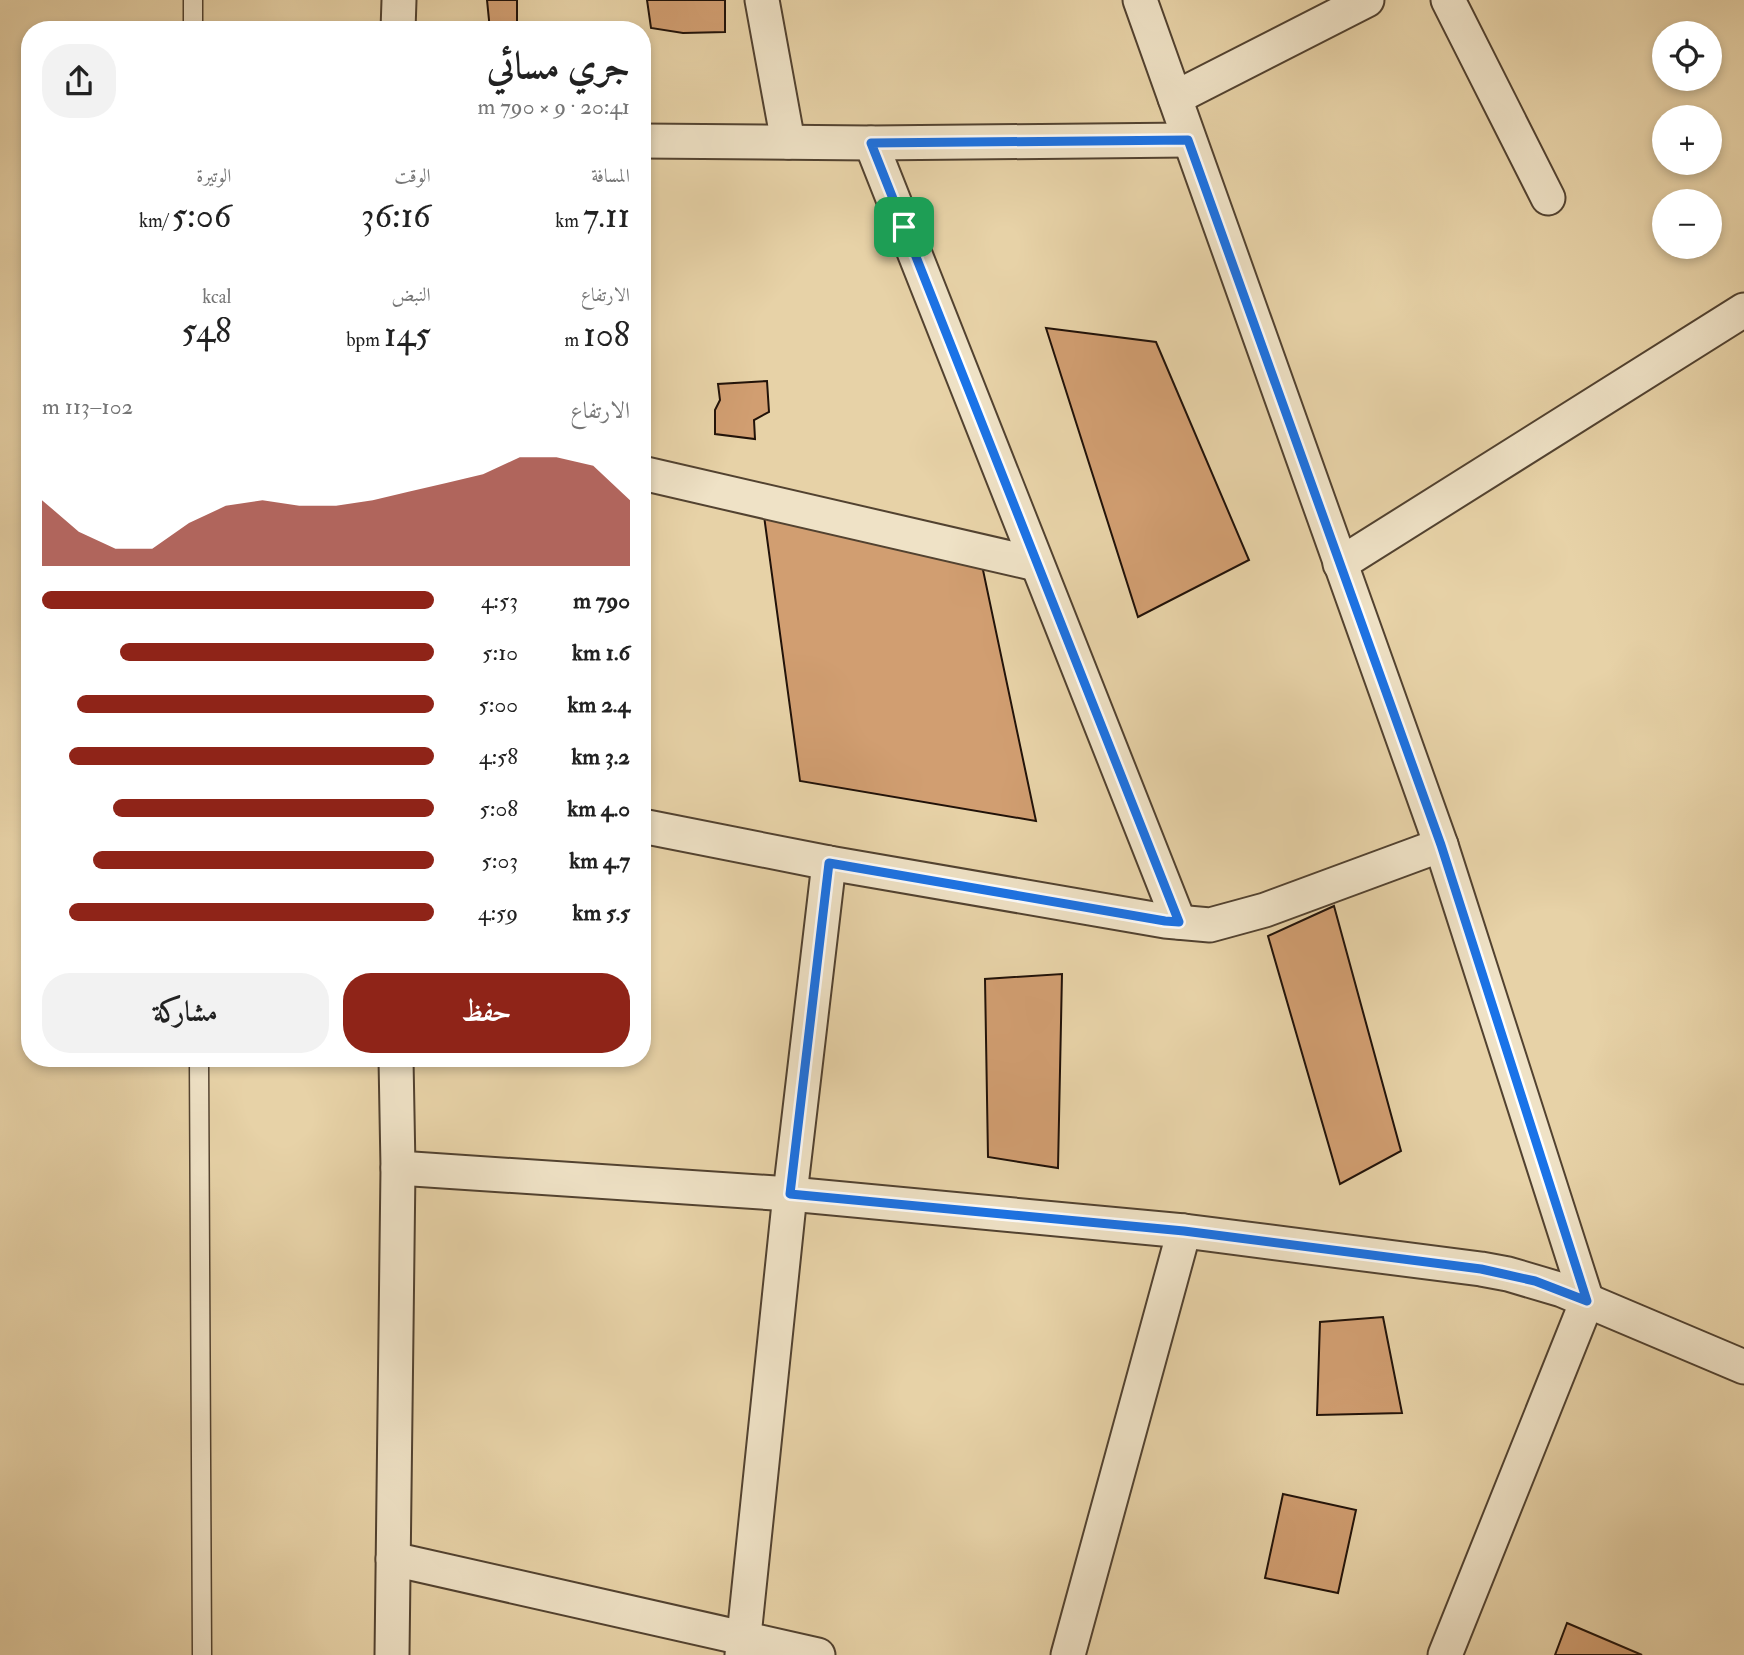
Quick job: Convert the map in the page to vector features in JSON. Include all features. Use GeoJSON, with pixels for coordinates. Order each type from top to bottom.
{"type":"FeatureCollection","features":[{"type":"Feature","properties":{"kind":"street"},"geometry":{"type":"LineString","coordinates":[[398,21],[399,0]]}},
{"type":"Feature","properties":{"kind":"street"},"geometry":{"type":"LineString","coordinates":[[762,0],[788,142]]}},
{"type":"Feature","properties":{"kind":"street"},"geometry":{"type":"LineString","coordinates":[[1140,0],[1441,845],[1587,1301],[1445,1655]]}},
{"type":"Feature","properties":{"kind":"street"},"geometry":{"type":"LineString","coordinates":[[1175,98],[1367,0]]}},
{"type":"Feature","properties":{"kind":"street"},"geometry":{"type":"LineString","coordinates":[[1448,0],[1548,198]]}},
{"type":"Feature","properties":{"kind":"street"},"geometry":{"type":"LineString","coordinates":[[651,141],[871,143],[1188,140]]}},
{"type":"Feature","properties":{"kind":"street"},"geometry":{"type":"LineString","coordinates":[[871,143],[1179,922]]}},
{"type":"Feature","properties":{"kind":"street"},"geometry":{"type":"LineString","coordinates":[[1340,564],[1744,310]]}},
{"type":"Feature","properties":{"kind":"street"},"geometry":{"type":"LineString","coordinates":[[651,475],[1037,564]]}},
{"type":"Feature","properties":{"kind":"street"},"geometry":{"type":"LineString","coordinates":[[651,828],[829,863],[1165,921],[1210,925],[1265,910],[1441,845]]}},
{"type":"Feature","properties":{"kind":"street"},"geometry":{"type":"LineString","coordinates":[[743,1647],[790,1194],[829,863]]}},
{"type":"Feature","properties":{"kind":"street"},"geometry":{"type":"LineString","coordinates":[[391,1655],[398,1168],[396,1067]]}},
{"type":"Feature","properties":{"kind":"street"},"geometry":{"type":"LineString","coordinates":[[398,1168],[790,1194],[1184,1231],[1494,1271],[1535,1281],[1744,1367]]}},
{"type":"Feature","properties":{"kind":"street"},"geometry":{"type":"LineString","coordinates":[[1068,1655],[1184,1231]]}},
{"type":"Feature","properties":{"kind":"street"},"geometry":{"type":"LineString","coordinates":[[393,1559],[743,1647],[818,1655]]}},
{"type":"Feature","properties":{"kind":"lane"},"geometry":{"type":"LineString","coordinates":[[193,0],[193,21]]}},
{"type":"Feature","properties":{"kind":"lane"},"geometry":{"type":"LineString","coordinates":[[199,1067],[202,1655]]}},
{"type":"Feature","properties":{"kind":"building"},"geometry":{"type":"Polygon","coordinates":[[[487,0],[517,0],[517,21],[489,21],[487,0]]]}},
{"type":"Feature","properties":{"kind":"building"},"geometry":{"type":"Polygon","coordinates":[[[647,0],[725,0],[725,32],[683,33],[651,28],[647,0]]]}},
{"type":"Feature","properties":{"kind":"building"},"geometry":{"type":"Polygon","coordinates":[[[1046,328],[1156,342],[1249,560],[1138,617],[1046,328]]]}},
{"type":"Feature","properties":{"kind":"building"},"geometry":{"type":"Polygon","coordinates":[[[767,381],[769,412],[754,420],[755,439],[715,434],[715,410],[720,400],[718,384],[767,381]]]}},
{"type":"Feature","properties":{"kind":"building"},"geometry":{"type":"Polygon","coordinates":[[[762,501],[979,551],[1036,821],[800,781],[762,501]]]}},
{"type":"Feature","properties":{"kind":"building"},"geometry":{"type":"Polygon","coordinates":[[[1334,906],[1401,1151],[1340,1184],[1268,936],[1334,906]]]}},
{"type":"Feature","properties":{"kind":"building"},"geometry":{"type":"Polygon","coordinates":[[[1062,974],[1058,1168],[988,1157],[985,979],[1062,974]]]}},
{"type":"Feature","properties":{"kind":"building"},"geometry":{"type":"Polygon","coordinates":[[[1383,1317],[1402,1413],[1317,1415],[1320,1322],[1383,1317]]]}},
{"type":"Feature","properties":{"kind":"building"},"geometry":{"type":"Polygon","coordinates":[[[1283,1494],[1356,1510],[1338,1593],[1265,1578],[1283,1494]]]}},
{"type":"Feature","properties":{"kind":"building"},"geometry":{"type":"Polygon","coordinates":[[[1567,1623],[1642,1655],[1555,1655],[1567,1623]]]}},
{"type":"Feature","properties":{"kind":"route"},"geometry":{"type":"LineString","coordinates":[[1188,140],[1441,845],[1587,1301],[1535,1281],[1481,1269],[1184,1231],[790,1194],[829,863],[1179,922],[904,227],[871,143],[1188,140]]}}]}
